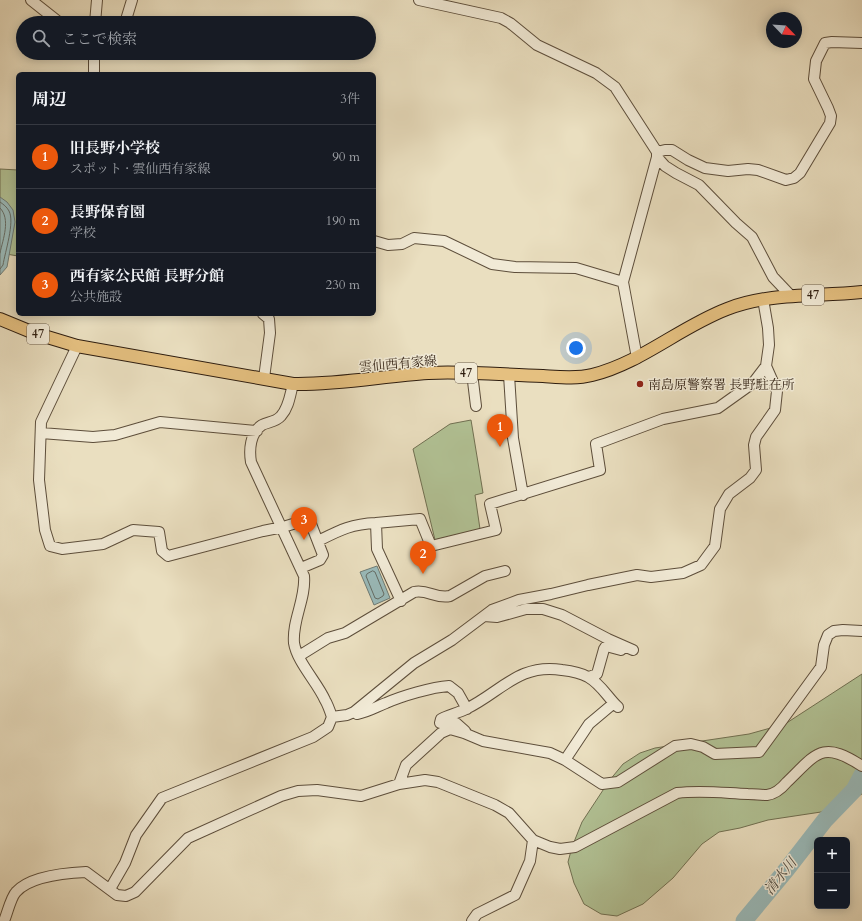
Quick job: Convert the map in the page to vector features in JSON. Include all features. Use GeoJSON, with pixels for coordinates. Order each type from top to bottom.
{"type":"FeatureCollection","features":[{"type":"Feature","properties":{"kind":"main road","name":"雲仙西有家線"},"geometry":{"type":"LineString","coordinates":[[0,319],[34,333],[76,346],[293,384],[316,385],[429,373],[472,373],[562,377],[590,376],[612,369],[637,358],[697,323],[728,308],[763,299],[862,292]]}},
{"type":"Feature","properties":{"kind":"street"},"geometry":{"type":"LineString","coordinates":[[31,0],[51,16]]}},
{"type":"Feature","properties":{"kind":"street"},"geometry":{"type":"LineString","coordinates":[[96,16],[97,0]]}},
{"type":"Feature","properties":{"kind":"street"},"geometry":{"type":"LineString","coordinates":[[127,16],[132,0]]}},
{"type":"Feature","properties":{"kind":"street"},"geometry":{"type":"LineString","coordinates":[[419,0],[501,18],[510,22],[537,45],[596,73],[615,87],[665,166],[699,185],[736,223],[752,237],[773,277],[791,296]]}},
{"type":"Feature","properties":{"kind":"street"},"geometry":{"type":"LineString","coordinates":[[637,358],[623,282],[657,155],[665,150],[672,150],[705,168],[728,171],[758,170],[786,180],[794,178],[800,173],[830,123],[831,116],[814,79],[816,61],[825,44],[832,42],[862,43]]}},
{"type":"Feature","properties":{"kind":"street"},"geometry":{"type":"LineString","coordinates":[[94,60],[94,72]]}},
{"type":"Feature","properties":{"kind":"street"},"geometry":{"type":"LineString","coordinates":[[376,242],[388,245],[402,244],[414,238],[444,241],[492,264],[515,267],[576,268],[623,282]]}},
{"type":"Feature","properties":{"kind":"street"},"geometry":{"type":"LineString","coordinates":[[318,541],[347,527],[361,524],[420,518],[431,546],[496,530],[490,504],[600,470],[596,444],[663,419],[718,408],[753,383],[766,366],[769,345],[769,334],[763,299]]}},
{"type":"Feature","properties":{"kind":"street"},"geometry":{"type":"LineString","coordinates":[[264,378],[270,333],[269,319],[265,316]]}},
{"type":"Feature","properties":{"kind":"street"},"geometry":{"type":"LineString","coordinates":[[76,346],[41,422],[39,480],[45,530],[50,546],[62,549],[103,544],[133,530],[159,532],[162,551],[168,556],[306,520],[311,524],[323,553],[322,558],[301,568]]}},
{"type":"Feature","properties":{"kind":"street"},"geometry":{"type":"LineString","coordinates":[[332,717],[347,715],[354,712],[414,663],[452,640],[492,610],[519,600],[637,575],[651,577],[682,573],[701,565],[715,546],[720,509],[729,494],[750,478],[756,470],[754,445],[756,437],[775,410],[777,398],[777,391],[766,366]]}},
{"type":"Feature","properties":{"kind":"street"},"geometry":{"type":"LineString","coordinates":[[472,373],[476,406]]}},
{"type":"Feature","properties":{"kind":"street"},"geometry":{"type":"LineString","coordinates":[[509,375],[513,438],[523,495]]}},
{"type":"Feature","properties":{"kind":"street"},"geometry":{"type":"LineString","coordinates":[[110,889],[125,863],[136,835],[162,798],[313,737],[328,727],[332,717],[325,699],[299,656],[294,644],[295,631],[305,585],[304,576],[283,527],[251,462],[249,452],[257,430],[281,416],[287,406],[293,384]]}},
{"type":"Feature","properties":{"kind":"street"},"geometry":{"type":"LineString","coordinates":[[41,433],[93,437],[114,435],[160,422],[257,430]]}},
{"type":"Feature","properties":{"kind":"street"},"geometry":{"type":"LineString","coordinates":[[376,523],[377,549],[401,601]]}},
{"type":"Feature","properties":{"kind":"street"},"geometry":{"type":"LineString","coordinates":[[299,656],[328,638],[345,633],[414,592],[421,590],[438,596],[450,596],[485,576],[505,570]]}},
{"type":"Feature","properties":{"kind":"street"},"geometry":{"type":"LineString","coordinates":[[484,616],[496,617],[526,609],[543,609],[562,615],[608,639],[630,648],[622,650],[606,646],[597,674],[589,677]]}},
{"type":"Feature","properties":{"kind":"street"},"geometry":{"type":"LineString","coordinates":[[399,784],[406,765],[441,733],[450,729],[484,741],[550,753],[565,760],[602,784],[618,782],[675,746],[691,744],[703,747],[715,754],[759,752],[821,667],[824,645],[828,635],[834,631],[862,631]]}},
{"type":"Feature","properties":{"kind":"street"},"geometry":{"type":"LineString","coordinates":[[464,733],[465,730],[456,723],[440,722],[441,719],[467,709],[512,680],[531,670],[548,668],[569,671],[589,677],[600,686],[616,705],[589,724],[565,760]]}},
{"type":"Feature","properties":{"kind":"street"},"geometry":{"type":"LineString","coordinates":[[354,712],[357,714],[368,712],[387,702],[439,686],[449,686],[458,693],[467,709]]}},
{"type":"Feature","properties":{"kind":"street"},"geometry":{"type":"LineString","coordinates":[[4,921],[15,892],[30,882],[66,873],[86,872],[117,895],[126,896],[135,892],[188,838],[281,796],[298,791],[317,790],[361,796],[399,784],[425,780],[438,782],[509,812],[533,840],[550,848],[560,849],[575,847],[677,794],[694,791],[767,795],[782,787],[811,759],[820,753],[827,751],[837,753],[862,766]]}},
{"type":"Feature","properties":{"kind":"street"},"geometry":{"type":"LineString","coordinates":[[472,921],[477,914],[515,895],[530,861],[533,840]]}},
{"type":"Feature","properties":{"kind":"green space"},"geometry":{"type":"Polygon","coordinates":[[[0,169],[16,170],[16,256],[0,253],[0,169]]]}},
{"type":"Feature","properties":{"kind":"green space"},"geometry":{"type":"Polygon","coordinates":[[[471,420],[483,493],[475,495],[480,529],[435,540],[413,449],[450,424],[471,420]]]}},
{"type":"Feature","properties":{"kind":"green space"},"geometry":{"type":"Polygon","coordinates":[[[862,674],[862,794],[821,812],[768,820],[719,832],[702,844],[673,878],[643,904],[617,916],[601,914],[584,904],[574,883],[568,862],[572,847],[582,822],[609,781],[623,764],[640,753],[655,748],[749,734],[785,724],[862,674]]]}},
{"type":"Feature","properties":{"kind":"water"},"geometry":{"type":"Polygon","coordinates":[[[0,197],[7,202],[13,210],[15,222],[7,267],[0,275],[0,197]]]}},
{"type":"Feature","properties":{"kind":"water"},"geometry":{"type":"Polygon","coordinates":[[[377,566],[390,598],[374,605],[360,572],[377,566]]]}},
{"type":"Feature","properties":{"kind":"waterway","name":"清水川"},"geometry":{"type":"LineString","coordinates":[[744,921],[825,820],[854,790],[862,775]]}},
{"type":"Feature","properties":{"kind":"place","name":"南島原警察署 長野駐在所"},"geometry":{"type":"Point","coordinates":[640,384]}},
{"type":"Feature","properties":{"kind":"place","name":"旧長野小学校"},"geometry":{"type":"Point","coordinates":[500,447]}},
{"type":"Feature","properties":{"kind":"place","name":"西有家公民館 長野分館"},"geometry":{"type":"Point","coordinates":[304,540]}},
{"type":"Feature","properties":{"kind":"place","name":"長野保育園"},"geometry":{"type":"Point","coordinates":[423,574]}}]}
